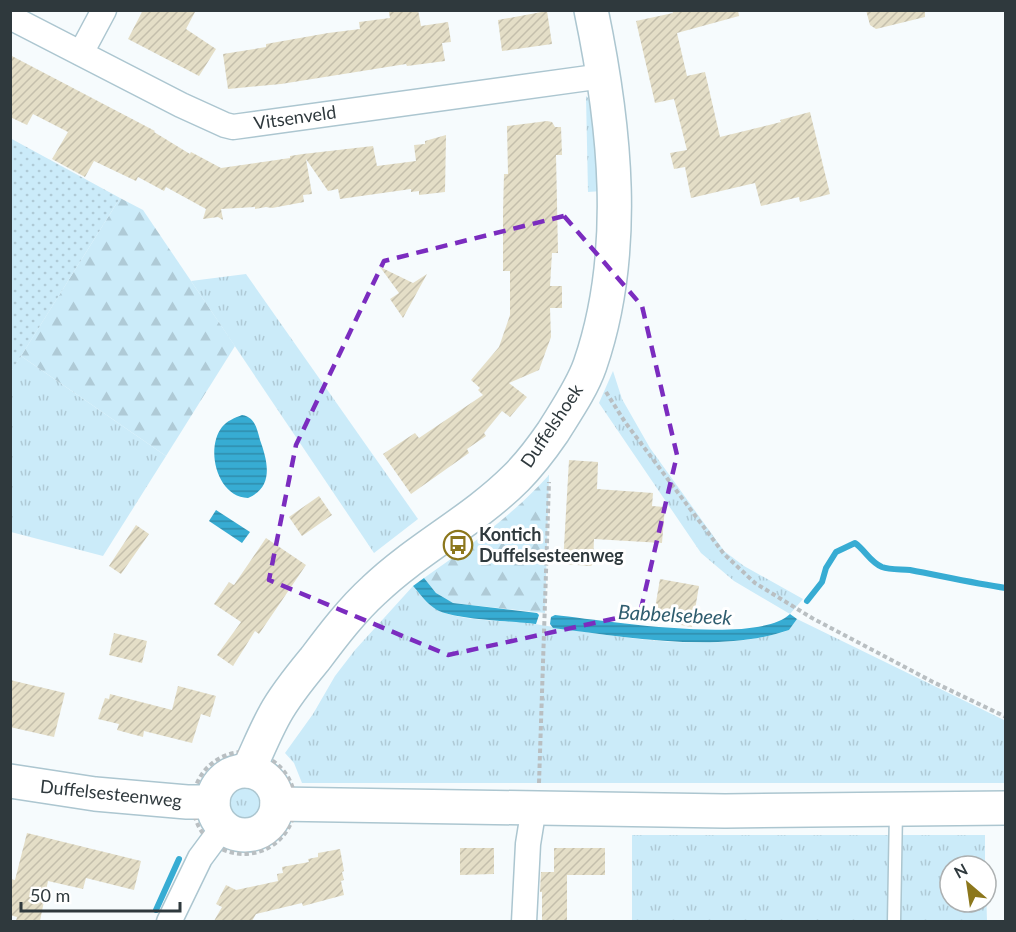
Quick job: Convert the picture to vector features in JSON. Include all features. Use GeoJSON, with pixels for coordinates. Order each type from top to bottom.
{"type":"FeatureCollection","features":[{"type":"Feature","properties":{"kind":"street"},"geometry":{"type":"LineString","coordinates":[[81,53],[104,10]]}},
{"type":"Feature","properties":{"kind":"street","name":"Duffelshoek"},"geometry":{"type":"LineString","coordinates":[[252,762],[276,712],[346,618],[375,589],[477,513],[517,477],[541,449],[568,410],[590,366],[604,315],[614,253],[613,182],[603,75],[591,10]]}},
{"type":"Feature","properties":{"kind":"street","name":"Vitsenveld"},"geometry":{"type":"LineString","coordinates":[[10,17],[190,109],[233,127],[603,75]]}},
{"type":"Feature","properties":{"kind":"street"},"geometry":{"type":"LineString","coordinates":[[169,921],[195,867],[210,818],[215,792],[220,782],[252,762],[257,773],[266,778],[287,804],[725,811],[1005,808]]}},
{"type":"Feature","properties":{"kind":"street","name":"Duffelsesteenweg"},"geometry":{"type":"LineString","coordinates":[[10,781],[95,794],[210,818],[245,836],[257,833],[268,826],[274,816],[287,804]]}},
{"type":"Feature","properties":{"kind":"street"},"geometry":{"type":"LineString","coordinates":[[524,921],[528,844],[534,807]]}},
{"type":"Feature","properties":{"kind":"lane"},"geometry":{"type":"LineString","coordinates":[[894,921],[896,809]]}},
{"type":"Feature","properties":{"kind":"path"},"geometry":{"type":"LineString","coordinates":[[590,366],[625,422],[724,554],[755,583],[812,618],[1005,717]]}},
{"type":"Feature","properties":{"kind":"path"},"geometry":{"type":"LineString","coordinates":[[534,807],[538,793],[549,475],[541,449]]}},
{"type":"Feature","properties":{"kind":"path"},"geometry":{"type":"LineString","coordinates":[[243,752],[252,762],[269,758],[285,771],[294,790],[287,804],[294,818],[288,831],[278,842],[266,850],[252,854],[237,854],[223,850],[210,818],[194,790],[200,777],[212,763],[230,753],[243,752]]}},
{"type":"Feature","properties":{"kind":"highlighted area"},"geometry":{"type":"Polygon","coordinates":[[[564,216],[642,306],[677,455],[640,613],[448,655],[269,580],[296,445],[384,261],[564,216]]]}},
{"type":"Feature","properties":{"kind":"green space"},"geometry":{"type":"Polygon","coordinates":[[[586,96],[591,101],[602,191],[588,192],[586,96]]]}},
{"type":"Feature","properties":{"kind":"green space"},"geometry":{"type":"Polygon","coordinates":[[[10,138],[120,198],[13,369],[10,369],[10,138]]]}},
{"type":"Feature","properties":{"kind":"green space"},"geometry":{"type":"Polygon","coordinates":[[[120,198],[143,210],[235,346],[166,456],[21,356],[120,198]]]}},
{"type":"Feature","properties":{"kind":"green space"},"geometry":{"type":"Polygon","coordinates":[[[246,274],[418,519],[374,553],[191,281],[246,274]]]}},
{"type":"Feature","properties":{"kind":"green space"},"geometry":{"type":"Polygon","coordinates":[[[21,356],[166,456],[103,556],[11,532],[10,373],[21,356]]]}},
{"type":"Feature","properties":{"kind":"green space"},"geometry":{"type":"Polygon","coordinates":[[[613,371],[622,399],[650,448],[724,551],[744,566],[803,599],[790,614],[734,581],[701,553],[599,403],[613,371]]]}},
{"type":"Feature","properties":{"kind":"green space"},"geometry":{"type":"Polygon","coordinates":[[[549,475],[545,613],[453,603],[437,593],[424,578],[505,517],[549,475]]]}},
{"type":"Feature","properties":{"kind":"green space"},"geometry":{"type":"Polygon","coordinates":[[[413,586],[432,606],[450,615],[663,641],[696,643],[760,638],[789,630],[797,619],[1006,721],[1005,783],[302,783],[294,763],[285,753],[313,714],[335,676],[355,650],[413,586]]]}},
{"type":"Feature","properties":{"kind":"green space"},"geometry":{"type":"Polygon","coordinates":[[[244,787],[255,792],[260,803],[255,814],[244,819],[233,814],[228,803],[233,792],[244,787]]]}},
{"type":"Feature","properties":{"kind":"green space"},"geometry":{"type":"Polygon","coordinates":[[[632,835],[985,835],[985,854],[938,854],[938,914],[987,914],[987,921],[632,921],[632,835]]]}},
{"type":"Feature","properties":{"kind":"water"},"geometry":{"type":"Polygon","coordinates":[[[242,415],[250,418],[255,424],[267,465],[262,487],[248,498],[237,496],[228,490],[217,470],[215,459],[217,436],[222,427],[242,415]]]}},
{"type":"Feature","properties":{"kind":"water"},"geometry":{"type":"Polygon","coordinates":[[[216,510],[250,532],[242,543],[209,521],[216,510]]]}},
{"type":"Feature","properties":{"kind":"water"},"geometry":{"type":"Polygon","coordinates":[[[424,578],[436,593],[453,603],[537,613],[539,615],[536,624],[471,618],[437,610],[413,586],[424,578]]]}},
{"type":"Feature","properties":{"kind":"water"},"geometry":{"type":"Polygon","coordinates":[[[790,614],[797,619],[789,630],[733,641],[641,639],[553,628],[550,624],[551,617],[555,615],[714,630],[746,628],[772,623],[790,614]]]}},
{"type":"Feature","properties":{"kind":"building"},"geometry":{"type":"Polygon","coordinates":[[[143,10],[196,10],[186,29],[216,49],[199,76],[128,39],[143,10]]]}},
{"type":"Feature","properties":{"kind":"building"},"geometry":{"type":"Polygon","coordinates":[[[418,10],[421,26],[448,22],[451,42],[442,43],[445,61],[407,66],[406,64],[281,84],[228,89],[223,54],[266,47],[266,44],[360,29],[359,22],[390,18],[389,12],[418,10]]]}},
{"type":"Feature","properties":{"kind":"building"},"geometry":{"type":"Polygon","coordinates":[[[672,10],[738,10],[739,16],[677,33],[687,76],[705,72],[720,137],[781,122],[780,120],[810,112],[830,194],[800,202],[799,197],[761,206],[755,183],[691,198],[685,167],[674,169],[670,153],[687,150],[674,99],[655,103],[636,21],[673,13],[672,10]]]}},
{"type":"Feature","properties":{"kind":"building"},"geometry":{"type":"Polygon","coordinates":[[[866,10],[925,10],[925,17],[876,29],[870,25],[866,10]]]}},
{"type":"Feature","properties":{"kind":"building"},"geometry":{"type":"Polygon","coordinates":[[[547,11],[552,44],[502,51],[498,20],[547,11]]]}},
{"type":"Feature","properties":{"kind":"building"},"geometry":{"type":"Polygon","coordinates":[[[10,55],[155,131],[190,154],[191,152],[221,168],[303,154],[373,146],[377,166],[416,161],[414,145],[425,144],[425,141],[446,135],[445,192],[419,195],[419,191],[411,192],[411,189],[340,199],[338,189],[328,191],[306,159],[312,194],[303,195],[304,202],[272,208],[221,209],[223,220],[218,217],[203,219],[206,209],[166,187],[164,191],[138,177],[136,181],[94,161],[85,177],[52,159],[68,132],[33,114],[27,125],[10,117],[10,55]]]}},
{"type":"Feature","properties":{"kind":"building"},"geometry":{"type":"Polygon","coordinates":[[[552,122],[555,127],[561,127],[562,155],[556,155],[558,253],[552,253],[550,286],[562,286],[562,308],[550,308],[551,337],[539,370],[509,383],[527,397],[510,417],[502,411],[484,433],[486,436],[467,449],[469,453],[411,494],[383,454],[415,433],[419,438],[483,395],[478,390],[480,388],[471,380],[499,347],[510,315],[510,271],[503,271],[504,174],[508,174],[507,126],[552,122]]]}},
{"type":"Feature","properties":{"kind":"building"},"geometry":{"type":"Polygon","coordinates":[[[380,267],[413,283],[427,274],[403,318],[390,299],[399,293],[380,267]]]}},
{"type":"Feature","properties":{"kind":"building"},"geometry":{"type":"Polygon","coordinates":[[[569,460],[598,462],[597,489],[653,493],[652,506],[665,507],[662,543],[594,539],[591,566],[563,564],[569,460]]]}},
{"type":"Feature","properties":{"kind":"building"},"geometry":{"type":"Polygon","coordinates":[[[319,496],[332,515],[302,536],[289,517],[319,496]]]}},
{"type":"Feature","properties":{"kind":"building"},"geometry":{"type":"Polygon","coordinates":[[[136,525],[149,534],[121,574],[109,566],[136,525]]]}},
{"type":"Feature","properties":{"kind":"building"},"geometry":{"type":"Polygon","coordinates":[[[266,538],[306,565],[259,634],[255,631],[233,666],[217,655],[241,622],[214,604],[229,582],[234,585],[266,538]]]}},
{"type":"Feature","properties":{"kind":"building"},"geometry":{"type":"Polygon","coordinates":[[[660,579],[699,586],[692,627],[653,620],[660,579]]]}},
{"type":"Feature","properties":{"kind":"building"},"geometry":{"type":"Polygon","coordinates":[[[114,633],[147,641],[142,663],[109,655],[114,633]]]}},
{"type":"Feature","properties":{"kind":"building"},"geometry":{"type":"Polygon","coordinates":[[[10,680],[65,693],[54,737],[10,727],[10,680]]]}},
{"type":"Feature","properties":{"kind":"building"},"geometry":{"type":"Polygon","coordinates":[[[178,686],[216,696],[210,717],[201,714],[192,743],[144,731],[143,737],[117,730],[119,724],[98,719],[105,698],[109,699],[110,694],[172,710],[178,686]]]}},
{"type":"Feature","properties":{"kind":"building"},"geometry":{"type":"Polygon","coordinates":[[[27,833],[141,861],[134,890],[86,878],[83,889],[48,881],[40,921],[16,921],[17,917],[10,915],[10,879],[15,880],[27,833]]]}},
{"type":"Feature","properties":{"kind":"building"},"geometry":{"type":"Polygon","coordinates":[[[460,848],[494,848],[494,874],[460,875],[460,848]]]}},
{"type":"Feature","properties":{"kind":"building"},"geometry":{"type":"Polygon","coordinates":[[[554,848],[605,848],[605,875],[567,875],[567,921],[542,921],[541,872],[554,872],[554,848]]]}},
{"type":"Feature","properties":{"kind":"building"},"geometry":{"type":"Polygon","coordinates":[[[340,849],[344,871],[342,872],[344,880],[341,881],[344,895],[303,906],[302,903],[256,914],[252,921],[214,921],[222,907],[216,904],[226,885],[236,890],[278,881],[277,874],[283,873],[282,867],[309,862],[308,859],[318,857],[318,853],[340,849]]]}},
{"type":"Feature","properties":{"kind":"waterway","name":"Babbelsebeek"},"geometry":{"type":"LineString","coordinates":[[807,601],[822,582],[826,568],[836,552],[855,543],[874,562],[885,568],[910,570],[1006,588]]}},
{"type":"Feature","properties":{"kind":"waterway"},"geometry":{"type":"LineString","coordinates":[[156,910],[179,859]]}},
{"type":"Feature","properties":{"kind":"place","name":"Kontich Duffelsesteenweg"},"geometry":{"type":"Point","coordinates":[458,545]}}]}
